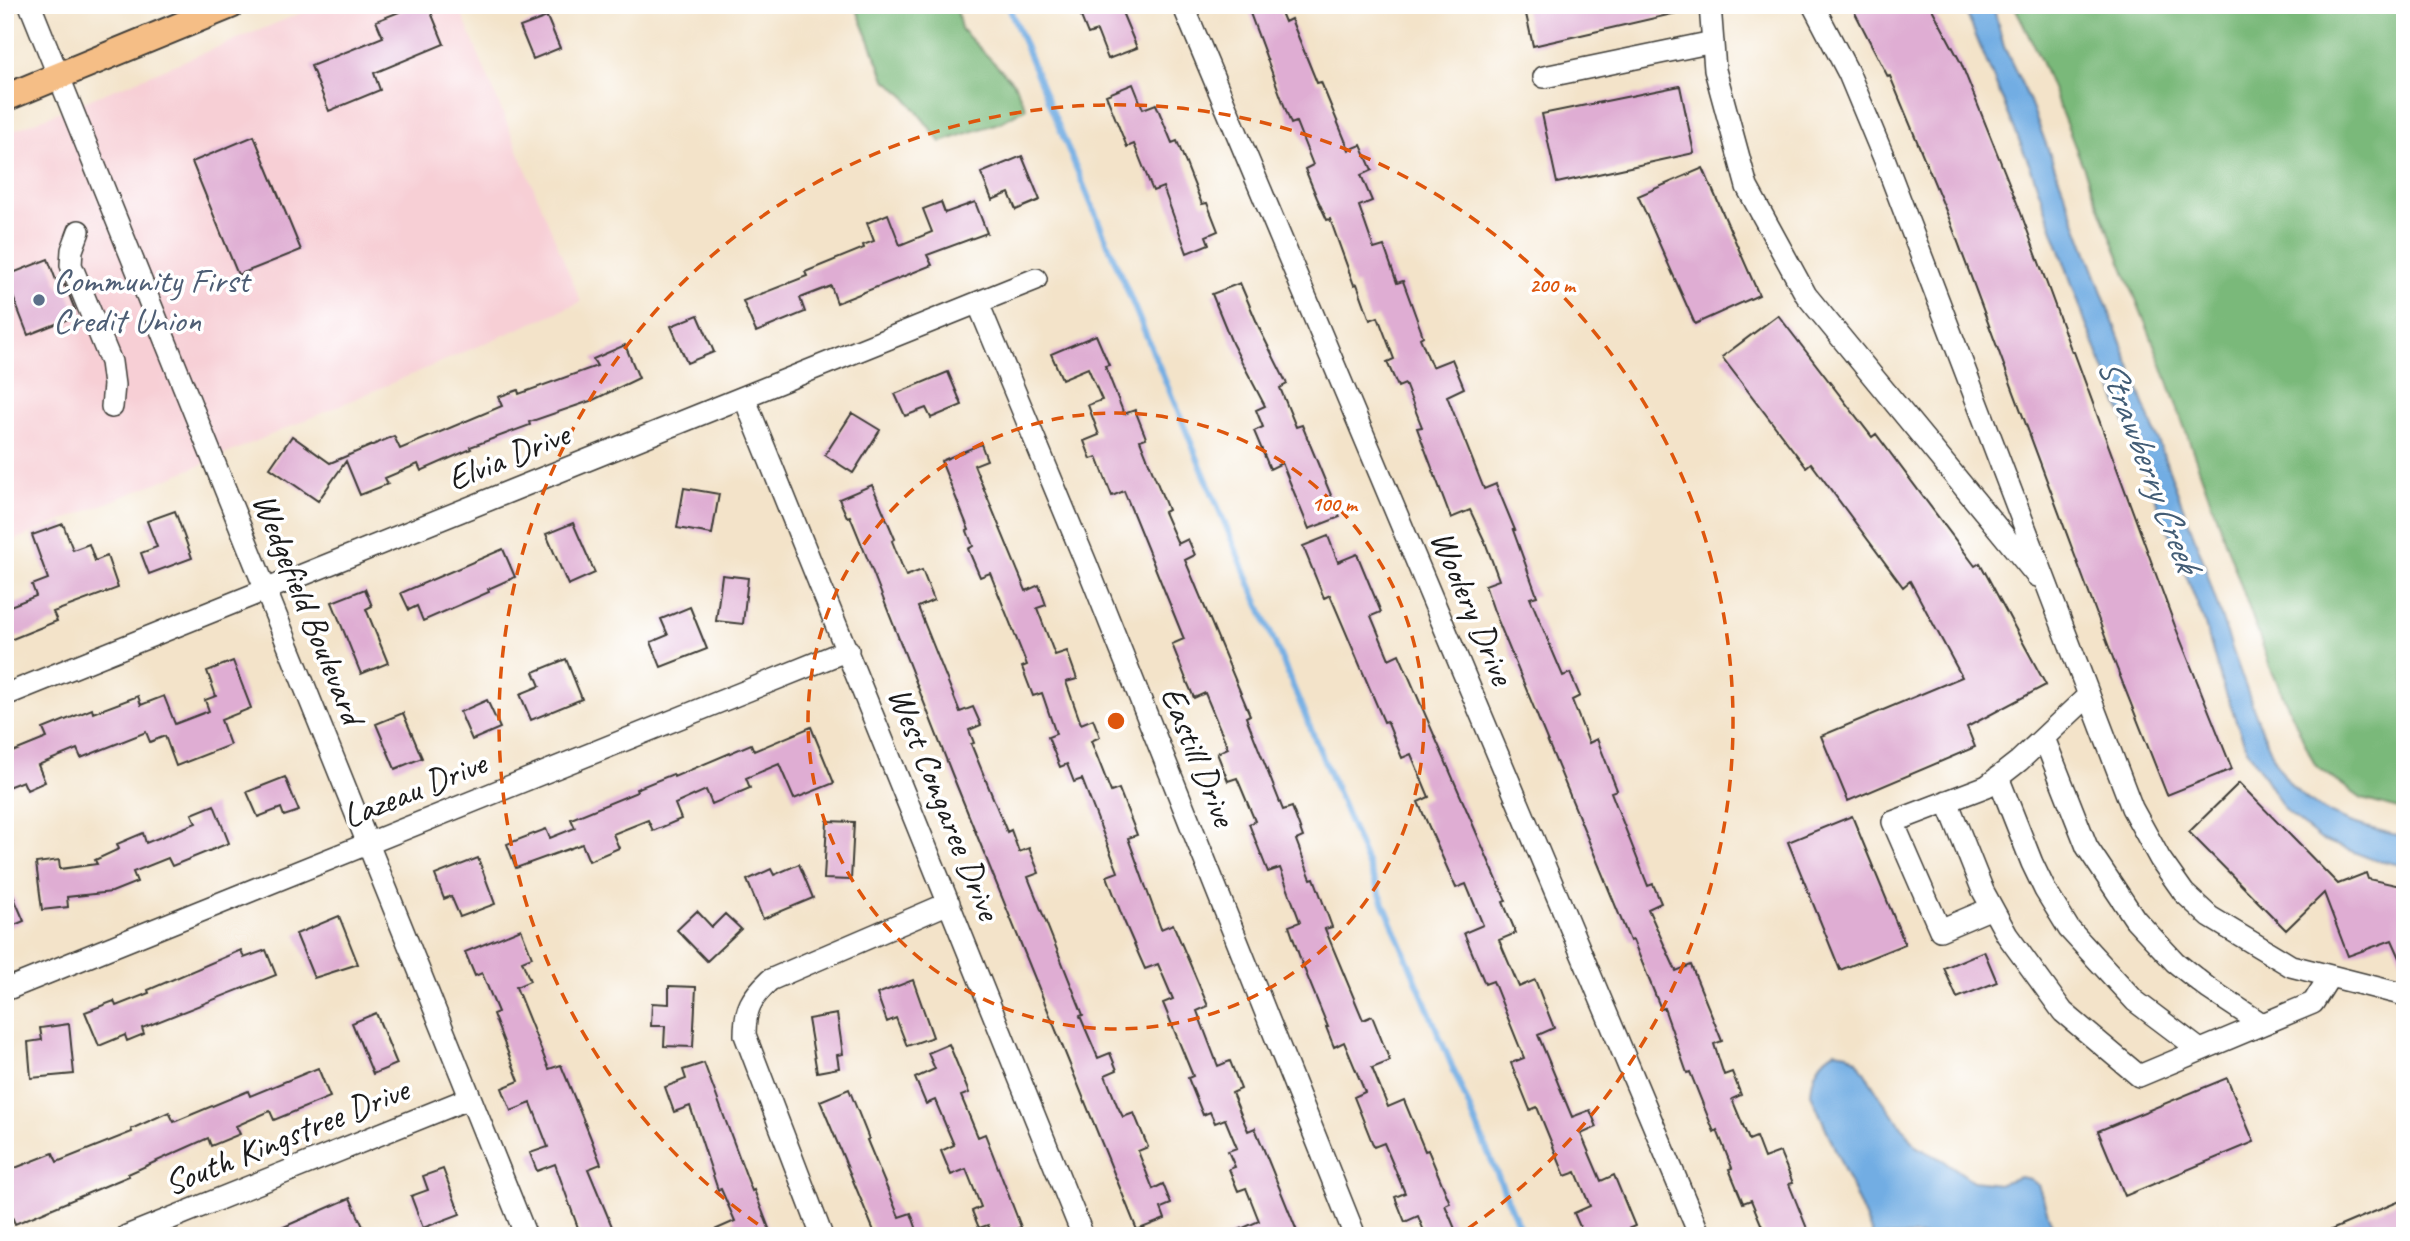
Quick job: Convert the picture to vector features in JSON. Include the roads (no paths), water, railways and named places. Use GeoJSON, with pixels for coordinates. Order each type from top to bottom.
{"type":"FeatureCollection","features":[{"type":"Feature","properties":{"kind":"main road"},"geometry":{"type":"LineString","coordinates":[[5,98],[231,5]]}},
{"type":"Feature","properties":{"kind":"street","name":"Wedgefield Boulevard"},"geometry":{"type":"LineString","coordinates":[[30,5],[526,1236]]}},
{"type":"Feature","properties":{"kind":"street","name":"Woolery Drive"},"geometry":{"type":"LineString","coordinates":[[1183,5],[1700,1236]]}},
{"type":"Feature","properties":{"kind":"street"},"geometry":{"type":"LineString","coordinates":[[1710,5],[1715,70],[1747,187],[1807,295],[2050,591]]}},
{"type":"Feature","properties":{"kind":"street"},"geometry":{"type":"LineString","coordinates":[[1813,5],[1849,74],[1884,158],[2132,808],[2160,859],[2184,893],[2210,917],[2291,966],[2405,995]]}},
{"type":"Feature","properties":{"kind":"street"},"geometry":{"type":"LineString","coordinates":[[1544,77],[1713,42]]}},
{"type":"Feature","properties":{"kind":"street"},"geometry":{"type":"LineString","coordinates":[[79,231],[72,250],[71,265],[111,362],[114,385],[112,407]]}},
{"type":"Feature","properties":{"kind":"street","name":"Elvia Drive"},"geometry":{"type":"LineString","coordinates":[[5,695],[1036,279]]}},
{"type":"Feature","properties":{"kind":"street","name":"Eastill Drive"},"geometry":{"type":"LineString","coordinates":[[978,303],[1091,576],[1355,1236]]}},
{"type":"Feature","properties":{"kind":"street","name":"West Congaree Drive"},"geometry":{"type":"LineString","coordinates":[[744,397],[1083,1236]]}},
{"type":"Feature","properties":{"kind":"street","name":"Lazeau Drive"},"geometry":{"type":"LineString","coordinates":[[5,990],[848,650]]}},
{"type":"Feature","properties":{"kind":"street"},"geometry":{"type":"LineString","coordinates":[[1992,908],[1940,930],[1893,822],[1987,786],[2089,695]]}},
{"type":"Feature","properties":{"kind":"street"},"geometry":{"type":"LineString","coordinates":[[2043,738],[2087,847],[2136,919],[2175,962],[2209,989],[2262,1024]]}},
{"type":"Feature","properties":{"kind":"street"},"geometry":{"type":"LineString","coordinates":[[1998,777],[2032,863],[2069,929],[2135,1001],[2200,1050]]}},
{"type":"Feature","properties":{"kind":"street"},"geometry":{"type":"LineString","coordinates":[[1947,801],[1983,891],[2007,935],[2063,1012],[2138,1076],[2313,1003],[2329,976]]}},
{"type":"Feature","properties":{"kind":"street"},"geometry":{"type":"LineString","coordinates":[[822,1236],[745,1035],[745,1016],[754,995],[770,980],[949,904]]}},
{"type":"Feature","properties":{"kind":"street","name":"South Kingstree Drive"},"geometry":{"type":"LineString","coordinates":[[127,1236],[470,1098]]}},
{"type":"Feature","properties":{"kind":"water","name":"Strawberry Creek"},"geometry":{"type":"Polygon","coordinates":[[[1963,5],[1991,5],[1994,9],[2004,47],[2029,99],[2203,560],[2253,707],[2277,764],[2298,792],[2322,809],[2362,826],[2405,837],[2405,866],[2369,858],[2320,839],[2285,810],[2246,747],[2221,680],[2204,621],[2085,321],[2032,171],[1963,5]]]}},
{"type":"Feature","properties":{"kind":"water"},"geometry":{"type":"Polygon","coordinates":[[[1835,1051],[1847,1053],[1857,1060],[1917,1147],[1943,1160],[1973,1181],[1998,1184],[2020,1177],[2030,1179],[2038,1185],[2056,1236],[1873,1236],[1811,1094],[1817,1069],[1824,1059],[1835,1051]]]}},
{"type":"Feature","properties":{"kind":"waterway"},"geometry":{"type":"LineString","coordinates":[[1008,5],[1523,1236]]}},
{"type":"Feature","properties":{"kind":"place","name":"Community First Credit Union"},"geometry":{"type":"Point","coordinates":[39,300]}}]}
